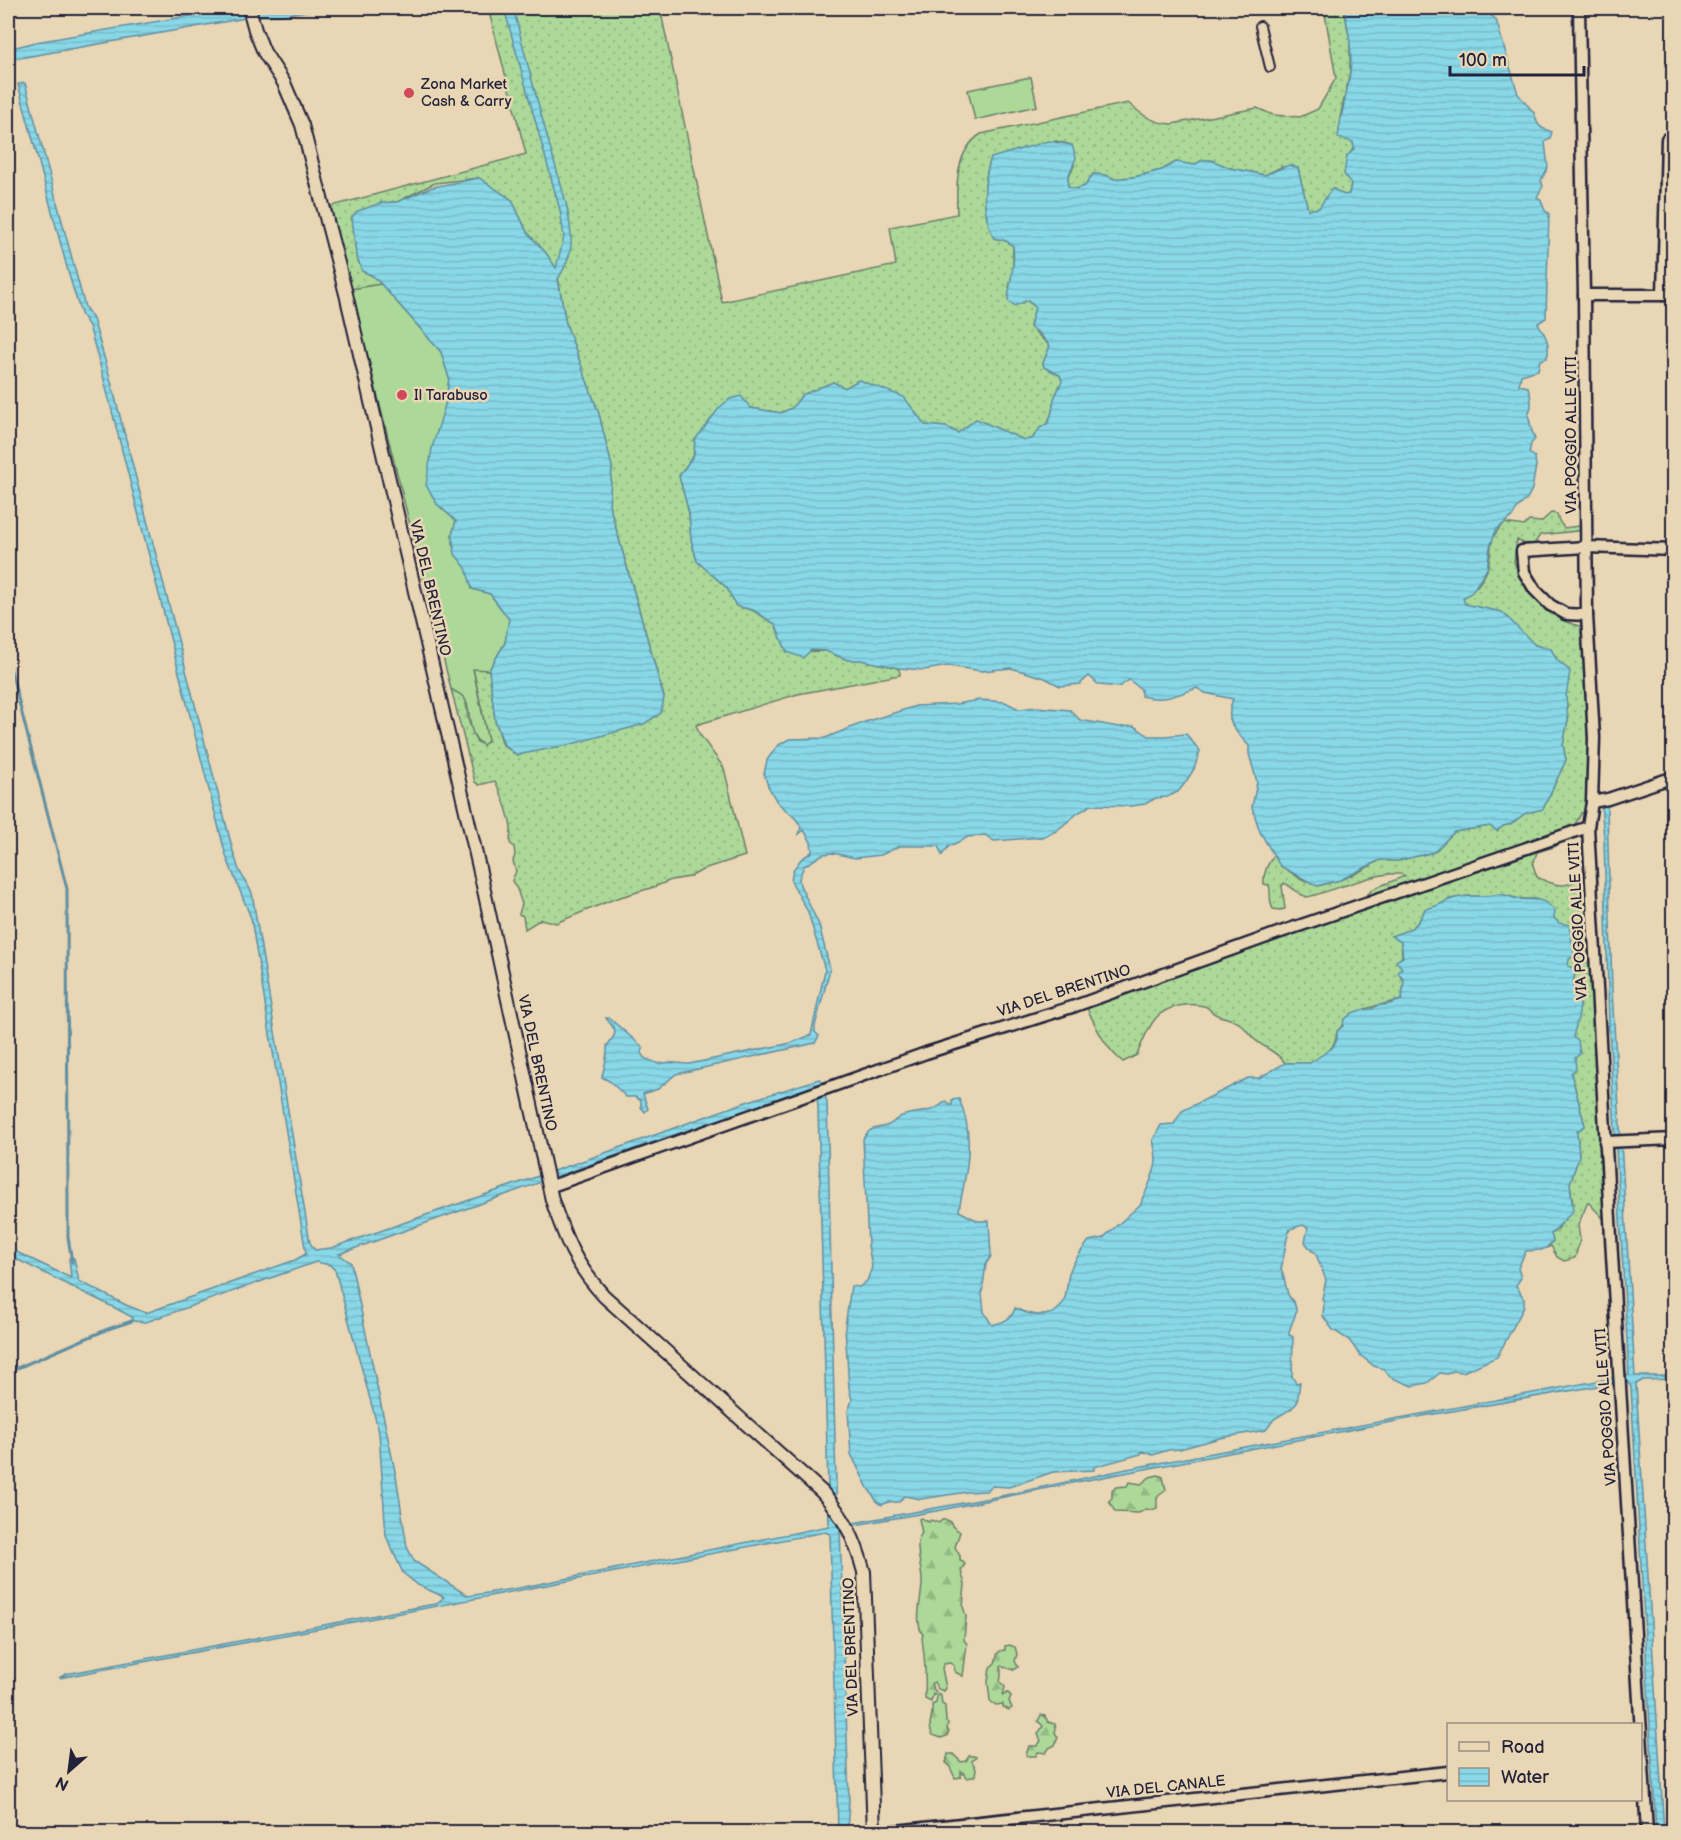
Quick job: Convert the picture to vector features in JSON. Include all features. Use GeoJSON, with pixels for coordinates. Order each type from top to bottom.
{"type":"FeatureCollection","features":[{"type":"Feature","properties":{"kind":"street","name":"VIA DEL BRENTINO"},"geometry":{"type":"LineString","coordinates":[[249,8],[264,52],[284,83],[302,124],[343,284],[478,863],[548,1180],[566,1240],[585,1275],[598,1289],[822,1492],[838,1510],[850,1531],[857,1545],[864,1572],[874,1833]]}},
{"type":"Feature","properties":{"kind":"street","name":"VIA POGGIO ALLE VITI"},"geometry":{"type":"LineString","coordinates":[[1579,8],[1587,615],[1594,738],[1592,802],[1588,827],[1614,1142],[1619,1372],[1639,1723]]}},
{"type":"Feature","properties":{"kind":"street"},"geometry":{"type":"LineString","coordinates":[[1260,26],[1270,67]]}},
{"type":"Feature","properties":{"kind":"street"},"geometry":{"type":"LineString","coordinates":[[1584,295],[1668,295],[1667,139]]}},
{"type":"Feature","properties":{"kind":"street"},"geometry":{"type":"LineString","coordinates":[[1587,615],[1566,614],[1550,605],[1524,572],[1522,551],[1586,548],[1674,550]]}},
{"type":"Feature","properties":{"kind":"street"},"geometry":{"type":"LineString","coordinates":[[1592,802],[1674,777]]}},
{"type":"Feature","properties":{"kind":"street","name":"VIA DEL BRENTINO"},"geometry":{"type":"LineString","coordinates":[[548,1180],[811,1095],[926,1053],[1075,1005],[1588,827]]}},
{"type":"Feature","properties":{"kind":"street"},"geometry":{"type":"LineString","coordinates":[[1614,1142],[1674,1139]]}},
{"type":"Feature","properties":{"kind":"street","name":"VIA POGGIO ALLE VITI"},"geometry":{"type":"LineString","coordinates":[[1642,1766],[1647,1833]]}},
{"type":"Feature","properties":{"kind":"street","name":"VIA DEL CANALE"},"geometry":{"type":"LineString","coordinates":[[886,1833],[1447,1772]]}},
{"type":"Feature","properties":{"kind":"green space"},"geometry":{"type":"Polygon","coordinates":[[[488,8],[660,8],[722,302],[896,265],[890,227],[957,214],[957,181],[962,159],[972,141],[981,134],[1128,103],[1148,118],[1172,124],[1257,108],[1273,115],[1300,117],[1318,109],[1336,78],[1324,8],[1344,8],[1350,41],[1350,72],[1340,118],[1353,141],[1354,148],[1347,157],[1351,183],[1349,194],[1319,208],[1308,210],[1298,168],[1281,167],[1265,175],[1230,168],[1211,160],[1203,160],[1194,165],[1176,162],[1162,170],[1134,177],[1113,179],[1106,175],[1093,174],[1085,186],[1076,189],[1068,188],[1068,177],[1074,166],[1072,145],[1056,141],[991,158],[985,188],[987,219],[994,238],[1006,241],[1013,246],[1013,273],[1009,287],[1035,307],[1030,327],[1050,346],[1043,363],[1044,367],[1060,375],[1062,381],[1054,399],[1048,423],[1040,428],[1032,439],[1024,440],[976,419],[958,433],[946,427],[924,425],[913,409],[878,388],[859,380],[845,388],[833,382],[802,395],[792,408],[781,413],[751,408],[705,428],[695,440],[694,455],[679,476],[689,513],[691,539],[697,561],[727,588],[736,606],[752,610],[775,624],[787,652],[826,651],[848,660],[861,660],[899,668],[900,675],[798,694],[696,725],[700,735],[724,768],[745,856],[706,868],[690,877],[671,880],[614,899],[556,923],[541,919],[525,929],[523,916],[519,914],[522,904],[512,881],[516,871],[513,861],[515,855],[514,847],[510,843],[511,828],[507,810],[495,781],[479,785],[475,782],[451,689],[462,695],[466,701],[468,719],[476,741],[483,745],[488,740],[473,668],[489,670],[495,720],[503,745],[517,755],[572,744],[606,733],[664,697],[609,504],[612,467],[599,414],[566,324],[557,271],[546,253],[527,232],[512,200],[479,178],[435,183],[397,202],[381,203],[352,217],[356,255],[362,271],[373,276],[381,284],[351,289],[332,213],[332,206],[526,154],[488,8]]]}},
{"type":"Feature","properties":{"kind":"green space"},"geometry":{"type":"Polygon","coordinates":[[[1031,77],[1037,106],[975,120],[968,90],[1031,77]]]}},
{"type":"Feature","properties":{"kind":"green space"},"geometry":{"type":"Polygon","coordinates":[[[381,284],[441,352],[449,378],[441,422],[437,504],[456,521],[452,535],[455,554],[467,568],[472,589],[490,594],[509,619],[505,643],[489,670],[473,669],[488,741],[483,745],[472,731],[465,699],[451,689],[351,289],[381,284]]]}},
{"type":"Feature","properties":{"kind":"green space"},"geometry":{"type":"Polygon","coordinates":[[[1551,513],[1557,514],[1564,528],[1586,525],[1586,530],[1540,535],[1535,543],[1529,546],[1517,540],[1514,562],[1523,580],[1526,581],[1546,611],[1554,612],[1561,620],[1579,626],[1587,624],[1590,813],[1581,813],[1567,838],[1554,847],[1537,852],[1533,865],[1537,877],[1559,885],[1571,883],[1591,870],[1610,1220],[1603,1218],[1588,1202],[1578,1225],[1580,1240],[1575,1258],[1564,1261],[1557,1257],[1551,1246],[1546,1248],[1553,1241],[1551,1234],[1558,1229],[1573,1204],[1570,1183],[1579,1156],[1577,1131],[1585,1126],[1571,1073],[1572,1037],[1580,1006],[1573,987],[1575,969],[1568,966],[1568,954],[1561,928],[1554,918],[1554,911],[1536,899],[1520,899],[1500,894],[1488,897],[1469,896],[1450,899],[1435,908],[1425,909],[1413,927],[1392,936],[1401,942],[1403,968],[1400,976],[1404,980],[1402,1000],[1367,1008],[1357,1013],[1337,1031],[1335,1041],[1329,1051],[1320,1059],[1310,1063],[1285,1063],[1237,1022],[1215,1014],[1206,1007],[1192,1004],[1178,1006],[1160,1014],[1150,1026],[1137,1055],[1123,1062],[1110,1050],[1084,1002],[1278,932],[1276,927],[1363,899],[1373,889],[1405,876],[1385,874],[1307,897],[1284,883],[1282,886],[1285,909],[1273,909],[1269,885],[1264,884],[1264,880],[1266,869],[1274,855],[1281,866],[1301,879],[1318,886],[1340,880],[1380,860],[1397,861],[1434,852],[1454,832],[1490,826],[1497,831],[1511,824],[1526,812],[1543,809],[1566,760],[1563,745],[1568,720],[1566,697],[1569,671],[1557,660],[1551,650],[1535,645],[1523,635],[1465,604],[1462,598],[1483,578],[1489,563],[1492,540],[1505,523],[1524,526],[1529,521],[1541,522],[1551,513]]]}},
{"type":"Feature","properties":{"kind":"green space"},"geometry":{"type":"Polygon","coordinates":[[[1158,1475],[1163,1477],[1166,1490],[1157,1497],[1157,1508],[1146,1509],[1139,1513],[1115,1512],[1109,1501],[1116,1487],[1127,1486],[1129,1482],[1141,1484],[1150,1477],[1158,1475]]]}},
{"type":"Feature","properties":{"kind":"green space"},"geometry":{"type":"Polygon","coordinates":[[[919,1519],[929,1522],[931,1520],[939,1523],[947,1520],[951,1522],[952,1526],[960,1532],[955,1547],[960,1560],[965,1564],[961,1571],[965,1584],[964,1640],[967,1644],[963,1676],[955,1672],[954,1666],[950,1663],[944,1664],[942,1668],[946,1688],[944,1691],[938,1689],[934,1682],[931,1684],[941,1696],[942,1704],[945,1706],[949,1731],[947,1736],[941,1738],[933,1735],[930,1728],[932,1705],[936,1703],[937,1696],[933,1694],[931,1702],[925,1699],[923,1635],[919,1622],[922,1579],[918,1539],[922,1533],[919,1519]]]}},
{"type":"Feature","properties":{"kind":"green space"},"geometry":{"type":"Polygon","coordinates":[[[1009,1645],[1015,1647],[1017,1654],[1015,1661],[1018,1667],[1014,1670],[1001,1666],[1000,1682],[1005,1687],[1003,1695],[1008,1693],[1011,1696],[1009,1701],[1012,1708],[1009,1710],[1003,1707],[1003,1704],[996,1705],[990,1701],[988,1682],[990,1668],[995,1663],[998,1653],[1009,1645]]]}},
{"type":"Feature","properties":{"kind":"green space"},"geometry":{"type":"Polygon","coordinates":[[[1041,1715],[1045,1716],[1048,1722],[1055,1724],[1055,1733],[1058,1737],[1055,1745],[1046,1753],[1038,1752],[1036,1756],[1026,1755],[1029,1746],[1037,1746],[1041,1741],[1038,1734],[1043,1726],[1038,1721],[1041,1715]]]}},
{"type":"Feature","properties":{"kind":"green space"},"geometry":{"type":"Polygon","coordinates":[[[948,1754],[953,1754],[961,1762],[966,1761],[969,1756],[976,1757],[972,1761],[976,1769],[975,1776],[968,1778],[961,1771],[961,1777],[955,1778],[946,1763],[948,1754]]]}},
{"type":"Feature","properties":{"kind":"water"},"geometry":{"type":"Polygon","coordinates":[[[236,8],[324,8],[283,15],[257,16],[8,60],[8,49],[36,42],[236,8]]]}},
{"type":"Feature","properties":{"kind":"water"},"geometry":{"type":"Polygon","coordinates":[[[504,8],[515,8],[523,47],[565,199],[570,222],[571,245],[567,262],[558,279],[566,324],[599,414],[612,467],[609,504],[664,698],[661,713],[644,724],[572,744],[517,755],[504,745],[495,720],[489,670],[505,643],[509,619],[490,594],[472,589],[466,568],[455,554],[452,535],[456,521],[437,504],[426,485],[432,448],[446,402],[449,378],[441,352],[381,284],[373,276],[362,271],[356,254],[352,217],[358,211],[381,203],[397,202],[433,187],[479,178],[512,200],[527,232],[556,268],[564,237],[560,210],[504,8]]]}},
{"type":"Feature","properties":{"kind":"water"},"geometry":{"type":"Polygon","coordinates":[[[1344,8],[1484,8],[1496,20],[1518,94],[1534,113],[1538,124],[1552,132],[1550,138],[1545,142],[1548,168],[1541,180],[1543,186],[1537,197],[1541,200],[1545,211],[1549,213],[1546,318],[1538,323],[1547,339],[1548,353],[1547,358],[1540,360],[1538,370],[1521,375],[1519,385],[1528,387],[1531,397],[1531,408],[1528,415],[1535,439],[1529,453],[1535,457],[1536,466],[1532,489],[1513,516],[1496,530],[1490,547],[1487,569],[1472,592],[1463,598],[1465,604],[1502,612],[1535,645],[1551,649],[1557,660],[1570,671],[1566,697],[1568,720],[1563,745],[1566,760],[1543,809],[1526,813],[1497,831],[1490,826],[1454,832],[1434,852],[1397,861],[1380,860],[1340,880],[1317,886],[1280,866],[1260,832],[1252,807],[1257,782],[1249,746],[1235,730],[1230,719],[1233,699],[1205,693],[1197,688],[1170,697],[1150,698],[1141,696],[1141,689],[1129,680],[1119,687],[1099,685],[1089,676],[1080,684],[1060,686],[1045,678],[1011,668],[982,671],[948,666],[924,670],[848,660],[826,651],[811,650],[803,658],[787,652],[775,624],[753,610],[736,606],[727,588],[697,561],[691,539],[689,513],[679,476],[694,455],[695,440],[720,407],[730,399],[741,396],[751,408],[781,413],[792,408],[802,395],[833,382],[845,388],[859,380],[904,397],[925,425],[946,427],[958,433],[976,419],[1024,440],[1032,439],[1040,428],[1048,423],[1054,399],[1062,381],[1060,375],[1044,367],[1043,363],[1050,346],[1039,333],[1030,327],[1035,307],[1028,300],[1015,306],[1008,301],[1014,260],[1013,246],[1006,241],[994,238],[985,209],[986,178],[991,158],[1048,141],[1072,145],[1076,158],[1068,177],[1068,187],[1076,189],[1085,186],[1093,174],[1106,175],[1114,179],[1134,177],[1162,170],[1176,162],[1194,165],[1203,160],[1211,160],[1230,168],[1265,175],[1289,165],[1298,168],[1308,210],[1319,208],[1332,188],[1344,195],[1349,194],[1351,184],[1344,174],[1347,156],[1354,149],[1353,142],[1338,138],[1351,65],[1350,40],[1344,8]]]}},
{"type":"Feature","properties":{"kind":"water"},"geometry":{"type":"Polygon","coordinates":[[[25,83],[85,307],[93,319],[109,374],[233,851],[239,870],[252,893],[310,1243],[315,1250],[331,1248],[746,1102],[821,1080],[827,1102],[837,1526],[1629,1375],[1609,1027],[1601,804],[1673,782],[1609,805],[1607,808],[1612,991],[1635,1376],[1673,1376],[1673,1379],[1643,1380],[1636,1384],[1664,1832],[1656,1832],[1631,1387],[1627,1381],[1423,1416],[849,1526],[840,1530],[849,1800],[847,1832],[838,1832],[830,1534],[825,1532],[59,1678],[66,1674],[436,1604],[444,1597],[418,1585],[403,1573],[386,1536],[379,1432],[335,1270],[330,1265],[316,1262],[146,1322],[132,1321],[132,1317],[117,1309],[8,1255],[8,1248],[71,1278],[69,1258],[74,1258],[79,1281],[146,1313],[295,1260],[306,1254],[251,918],[226,856],[102,372],[89,326],[81,314],[69,275],[18,84],[25,83]],[[816,1089],[662,1139],[339,1254],[351,1263],[396,1476],[407,1547],[414,1561],[468,1596],[519,1588],[829,1526],[816,1089]]]}},
{"type":"Feature","properties":{"kind":"water"},"geometry":{"type":"Polygon","coordinates":[[[980,700],[1005,702],[1019,709],[1037,707],[1070,710],[1080,720],[1119,727],[1134,726],[1149,736],[1186,734],[1200,751],[1194,769],[1178,792],[1167,797],[1156,798],[1145,804],[1091,805],[1056,831],[1042,837],[994,841],[985,835],[968,837],[948,847],[942,855],[938,846],[900,846],[881,855],[855,858],[833,853],[823,854],[804,866],[799,878],[800,885],[819,925],[830,969],[815,1026],[815,1032],[819,1036],[815,1043],[676,1074],[658,1089],[643,1094],[648,1109],[645,1112],[641,1107],[641,1101],[635,1097],[626,1097],[611,1082],[602,1077],[607,1046],[615,1030],[606,1018],[609,1018],[644,1048],[641,1052],[644,1058],[659,1064],[669,1062],[689,1064],[791,1043],[811,1035],[825,970],[808,912],[791,881],[793,870],[801,859],[812,852],[811,842],[804,830],[799,834],[801,826],[777,802],[768,786],[764,774],[767,760],[777,746],[789,739],[825,738],[865,722],[916,706],[980,700]]]}},
{"type":"Feature","properties":{"kind":"water"},"geometry":{"type":"Polygon","coordinates":[[[1500,894],[1519,899],[1542,901],[1555,911],[1554,918],[1559,923],[1569,925],[1574,956],[1569,959],[1568,966],[1575,969],[1573,987],[1580,1004],[1573,1037],[1578,1041],[1580,1054],[1575,1058],[1576,1069],[1571,1073],[1585,1126],[1577,1131],[1579,1156],[1570,1183],[1573,1211],[1551,1234],[1553,1241],[1546,1248],[1526,1251],[1518,1268],[1521,1278],[1516,1285],[1524,1299],[1524,1307],[1497,1357],[1463,1372],[1440,1373],[1427,1383],[1412,1386],[1390,1377],[1384,1369],[1374,1366],[1360,1355],[1349,1340],[1333,1330],[1323,1316],[1322,1299],[1326,1280],[1315,1252],[1305,1242],[1308,1228],[1303,1225],[1290,1229],[1281,1269],[1288,1294],[1296,1308],[1289,1335],[1293,1337],[1292,1376],[1296,1383],[1300,1382],[1297,1403],[1274,1419],[1266,1430],[1220,1438],[1153,1455],[1142,1451],[1141,1454],[1094,1467],[1094,1470],[1053,1472],[1009,1487],[992,1486],[986,1491],[921,1499],[904,1496],[899,1502],[888,1502],[882,1505],[878,1503],[851,1454],[848,1411],[852,1400],[849,1388],[845,1327],[851,1286],[859,1287],[867,1281],[872,1267],[868,1245],[863,1139],[868,1132],[888,1125],[902,1116],[929,1110],[946,1101],[952,1105],[952,1100],[959,1099],[966,1119],[968,1140],[959,1211],[978,1221],[989,1221],[991,1256],[986,1264],[982,1293],[984,1312],[992,1325],[1009,1318],[1015,1308],[1035,1315],[1055,1312],[1064,1301],[1069,1273],[1089,1241],[1103,1238],[1141,1204],[1155,1168],[1153,1140],[1161,1125],[1174,1124],[1182,1111],[1248,1078],[1259,1078],[1285,1063],[1310,1063],[1332,1048],[1337,1040],[1337,1031],[1352,1013],[1402,1000],[1404,980],[1398,973],[1402,968],[1396,961],[1403,957],[1401,942],[1391,936],[1404,932],[1416,924],[1425,909],[1448,900],[1500,894]]]}},
{"type":"Feature","properties":{"kind":"waterway"},"geometry":{"type":"LineString","coordinates":[[8,659],[67,889],[68,1237],[72,1262]]}},
{"type":"Feature","properties":{"kind":"waterway"},"geometry":{"type":"LineString","coordinates":[[8,1372],[132,1321]]}},
{"type":"Feature","properties":{"kind":"place","name":"Zona Market Cash & Carry"},"geometry":{"type":"Point","coordinates":[409,93]}},
{"type":"Feature","properties":{"kind":"place","name":"Il Tarabuso"},"geometry":{"type":"Point","coordinates":[402,395]}}]}
